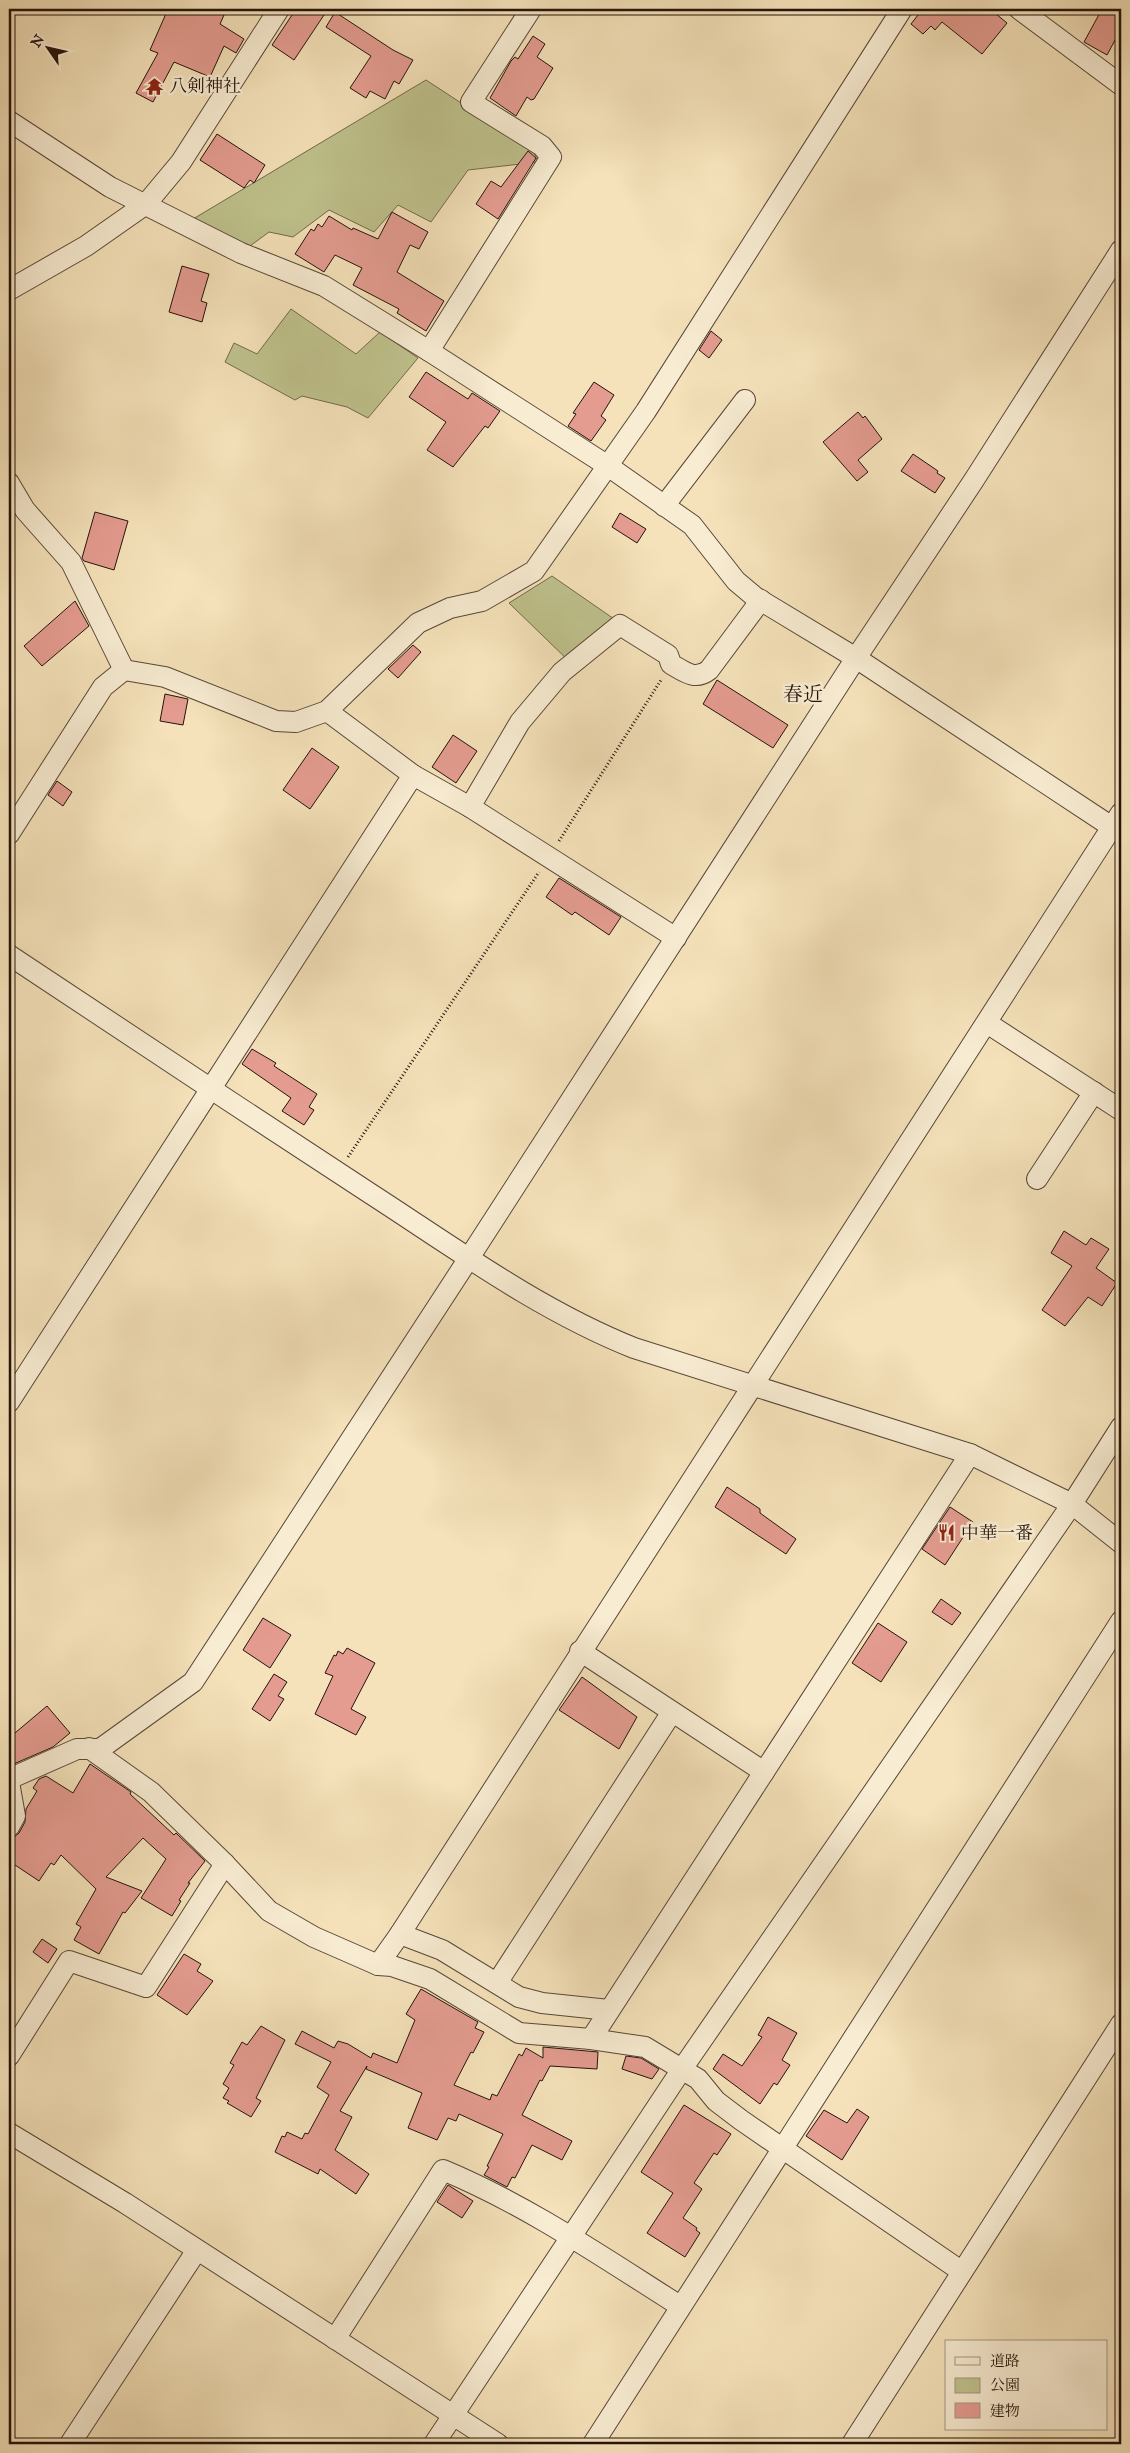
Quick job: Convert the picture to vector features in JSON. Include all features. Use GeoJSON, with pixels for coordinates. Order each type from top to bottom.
{"type":"FeatureCollection","features":[{"type":"Feature","properties":{"kind":"street"},"geometry":{"type":"LineString","coordinates":[[9,290],[86,246],[146,204],[181,162],[279,9]]}},
{"type":"Feature","properties":{"kind":"street"},"geometry":{"type":"LineString","coordinates":[[429,351],[550,157],[542,146],[471,102],[531,9]]}},
{"type":"Feature","properties":{"kind":"street"},"geometry":{"type":"LineString","coordinates":[[124,670],[165,677],[276,721],[296,722],[327,711],[418,623],[450,608],[482,601],[534,571],[646,411],[902,9]]}},
{"type":"Feature","properties":{"kind":"street"},"geometry":{"type":"LineString","coordinates":[[1019,9],[1121,85]]}},
{"type":"Feature","properties":{"kind":"street"},"geometry":{"type":"LineString","coordinates":[[9,121],[110,187],[240,253],[324,286],[429,351],[608,466],[692,525],[736,581],[761,600],[1118,824],[986,1023],[580,1651],[400,1934],[378,1965]]}},
{"type":"Feature","properties":{"kind":"street"},"geometry":{"type":"LineString","coordinates":[[9,1827],[15,1816],[9,1780],[77,1749],[100,1749],[193,1682],[470,1258],[1121,250]]}},
{"type":"Feature","properties":{"kind":"street"},"geometry":{"type":"LineString","coordinates":[[664,506],[745,400]]}},
{"type":"Feature","properties":{"kind":"street"},"geometry":{"type":"LineString","coordinates":[[9,483],[25,510],[71,562],[124,670]]}},
{"type":"Feature","properties":{"kind":"street"},"geometry":{"type":"LineString","coordinates":[[470,807],[520,722],[562,672],[620,625],[668,655],[671,664],[693,676],[701,676],[709,670],[761,600]]}},
{"type":"Feature","properties":{"kind":"street"},"geometry":{"type":"LineString","coordinates":[[9,834],[104,687],[124,670]]}},
{"type":"Feature","properties":{"kind":"street"},"geometry":{"type":"LineString","coordinates":[[327,711],[413,775],[470,807],[676,938]]}},
{"type":"Feature","properties":{"kind":"street"},"geometry":{"type":"LineString","coordinates":[[9,1402],[413,775]]}},
{"type":"Feature","properties":{"kind":"street"},"geometry":{"type":"LineString","coordinates":[[9,955],[210,1089],[551,1309],[599,1334],[674,1362],[970,1454],[1072,1504],[1121,1543]]}},
{"type":"Feature","properties":{"kind":"street"},"geometry":{"type":"LineString","coordinates":[[986,1023],[1121,1110]]}},
{"type":"Feature","properties":{"kind":"street"},"geometry":{"type":"LineString","coordinates":[[1037,1179],[1094,1092]]}},
{"type":"Feature","properties":{"kind":"street"},"geometry":{"type":"LineString","coordinates":[[434,2444],[682,2069],[1072,1504],[1121,1427]]}},
{"type":"Feature","properties":{"kind":"street"},"geometry":{"type":"LineString","coordinates":[[591,2038],[970,1454]]}},
{"type":"Feature","properties":{"kind":"street"},"geometry":{"type":"LineString","coordinates":[[593,2444],[1121,1620]]}},
{"type":"Feature","properties":{"kind":"street"},"geometry":{"type":"LineString","coordinates":[[580,1651],[764,1772]]}},
{"type":"Feature","properties":{"kind":"street"},"geometry":{"type":"LineString","coordinates":[[497,1983],[672,1712]]}},
{"type":"Feature","properties":{"kind":"street"},"geometry":{"type":"LineString","coordinates":[[89,1748],[151,1792],[225,1864],[269,1911],[314,1937],[378,1965],[392,1966],[430,1979],[519,2033],[591,2038],[645,2047],[698,2079],[716,2101],[961,2271]]}},
{"type":"Feature","properties":{"kind":"street"},"geometry":{"type":"LineString","coordinates":[[9,2056],[69,1961],[146,1987],[225,1864]]}},
{"type":"Feature","properties":{"kind":"street"},"geometry":{"type":"LineString","coordinates":[[400,1934],[442,1950],[519,1997],[542,2003],[609,2010]]}},
{"type":"Feature","properties":{"kind":"street"},"geometry":{"type":"LineString","coordinates":[[852,2444],[961,2271],[1119,2032]]}},
{"type":"Feature","properties":{"kind":"street"},"geometry":{"type":"LineString","coordinates":[[9,2133],[125,2203],[498,2444]]}},
{"type":"Feature","properties":{"kind":"street"},"geometry":{"type":"LineString","coordinates":[[334,2338],[443,2170],[468,2181],[571,2237],[680,2306]]}},
{"type":"Feature","properties":{"kind":"street"},"geometry":{"type":"LineString","coordinates":[[70,2444],[197,2250]]}},
{"type":"Feature","properties":{"kind":"path"},"geometry":{"type":"LineString","coordinates":[[338,1172],[548,857],[671,664]]}},
{"type":"Feature","properties":{"kind":"green space"},"geometry":{"type":"Polygon","coordinates":[[[426,80],[533,150],[538,162],[468,170],[431,222],[398,205],[374,232],[329,210],[293,237],[269,232],[250,246],[193,219],[426,80]]]}},
{"type":"Feature","properties":{"kind":"green space"},"geometry":{"type":"Polygon","coordinates":[[[291,309],[356,354],[380,332],[418,358],[368,418],[347,407],[302,396],[295,400],[225,362],[234,343],[257,354],[291,309]]]}},
{"type":"Feature","properties":{"kind":"green space"},"geometry":{"type":"Polygon","coordinates":[[[552,576],[617,621],[574,666],[509,603],[552,576]]]}},
{"type":"Feature","properties":{"kind":"building"},"geometry":{"type":"Polygon","coordinates":[[[168,9],[209,9],[224,15],[220,24],[244,39],[236,53],[224,46],[210,77],[174,62],[153,102],[136,93],[158,53],[150,50],[168,9]]]}},
{"type":"Feature","properties":{"kind":"building"},"geometry":{"type":"Polygon","coordinates":[[[296,9],[328,9],[294,60],[272,45],[296,9]]]}},
{"type":"Feature","properties":{"kind":"building"},"geometry":{"type":"Polygon","coordinates":[[[914,9],[990,9],[1007,23],[982,54],[942,22],[935,30],[931,26],[923,34],[911,24],[918,15],[914,9]]]}},
{"type":"Feature","properties":{"kind":"building"},"geometry":{"type":"Polygon","coordinates":[[[1102,9],[1109,9],[1121,16],[1121,29],[1107,55],[1084,42],[1102,9]]]}},
{"type":"Feature","properties":{"kind":"building"},"geometry":{"type":"Polygon","coordinates":[[[335,12],[393,50],[413,60],[399,84],[394,81],[385,99],[370,91],[366,98],[350,88],[371,56],[326,27],[335,12]]]}},
{"type":"Feature","properties":{"kind":"building"},"geometry":{"type":"Polygon","coordinates":[[[533,36],[545,44],[537,57],[553,68],[534,99],[531,100],[527,97],[516,116],[490,98],[511,61],[515,57],[518,59],[533,36]]]}},
{"type":"Feature","properties":{"kind":"building"},"geometry":{"type":"Polygon","coordinates":[[[217,134],[265,165],[254,183],[250,180],[244,188],[200,160],[217,134]]]}},
{"type":"Feature","properties":{"kind":"building"},"geometry":{"type":"Polygon","coordinates":[[[528,151],[536,158],[498,219],[476,204],[491,181],[501,187],[528,151]]]}},
{"type":"Feature","properties":{"kind":"building"},"geometry":{"type":"Polygon","coordinates":[[[392,212],[428,232],[419,249],[410,245],[397,272],[444,301],[426,331],[397,313],[399,309],[353,285],[362,268],[335,255],[324,272],[295,254],[311,229],[314,231],[318,224],[322,227],[329,216],[352,230],[353,228],[378,239],[392,212]]]}},
{"type":"Feature","properties":{"kind":"building"},"geometry":{"type":"Polygon","coordinates":[[[182,266],[209,274],[201,301],[207,303],[202,322],[169,312],[182,266]]]}},
{"type":"Feature","properties":{"kind":"building"},"geometry":{"type":"Polygon","coordinates":[[[711,331],[722,340],[709,358],[699,350],[711,331]]]}},
{"type":"Feature","properties":{"kind":"building"},"geometry":{"type":"Polygon","coordinates":[[[426,372],[468,399],[472,393],[500,411],[488,428],[485,426],[453,467],[427,450],[446,422],[409,397],[426,372]]]}},
{"type":"Feature","properties":{"kind":"building"},"geometry":{"type":"Polygon","coordinates":[[[594,382],[614,395],[601,416],[606,420],[591,441],[568,426],[576,414],[573,413],[594,382]]]}},
{"type":"Feature","properties":{"kind":"building"},"geometry":{"type":"Polygon","coordinates":[[[858,412],[863,418],[865,416],[882,439],[858,460],[868,472],[857,481],[823,442],[858,412]]]}},
{"type":"Feature","properties":{"kind":"building"},"geometry":{"type":"Polygon","coordinates":[[[913,454],[945,478],[935,493],[901,471],[913,454]]]}},
{"type":"Feature","properties":{"kind":"building"},"geometry":{"type":"Polygon","coordinates":[[[95,512],[128,521],[114,570],[84,561],[82,558],[95,512]]]}},
{"type":"Feature","properties":{"kind":"building"},"geometry":{"type":"Polygon","coordinates":[[[620,513],[646,529],[637,543],[612,527],[620,513]]]}},
{"type":"Feature","properties":{"kind":"building"},"geometry":{"type":"Polygon","coordinates":[[[75,601],[89,626],[42,666],[24,646],[75,601]]]}},
{"type":"Feature","properties":{"kind":"building"},"geometry":{"type":"Polygon","coordinates":[[[413,645],[421,652],[398,678],[388,669],[413,645]]]}},
{"type":"Feature","properties":{"kind":"building"},"geometry":{"type":"Polygon","coordinates":[[[717,680],[788,725],[773,748],[703,704],[717,680]]]}},
{"type":"Feature","properties":{"kind":"building"},"geometry":{"type":"Polygon","coordinates":[[[165,694],[188,699],[183,725],[160,721],[165,694]]]}},
{"type":"Feature","properties":{"kind":"building"},"geometry":{"type":"Polygon","coordinates":[[[453,735],[477,751],[456,783],[432,767],[453,735]]]}},
{"type":"Feature","properties":{"kind":"building"},"geometry":{"type":"Polygon","coordinates":[[[312,748],[339,767],[310,809],[283,790],[312,748]]]}},
{"type":"Feature","properties":{"kind":"building"},"geometry":{"type":"Polygon","coordinates":[[[57,781],[72,792],[63,806],[48,795],[57,781]]]}},
{"type":"Feature","properties":{"kind":"building"},"geometry":{"type":"Polygon","coordinates":[[[559,878],[621,917],[609,935],[575,912],[572,915],[546,897],[559,878]]]}},
{"type":"Feature","properties":{"kind":"building"},"geometry":{"type":"Polygon","coordinates":[[[252,1049],[276,1063],[274,1066],[317,1094],[309,1107],[314,1110],[304,1125],[282,1111],[291,1098],[242,1064],[252,1049]]]}},
{"type":"Feature","properties":{"kind":"building"},"geometry":{"type":"Polygon","coordinates":[[[1064,1231],[1086,1245],[1091,1238],[1109,1249],[1096,1268],[1117,1283],[1102,1306],[1088,1297],[1065,1326],[1042,1310],[1072,1266],[1051,1253],[1064,1231]]]}},
{"type":"Feature","properties":{"kind":"building"},"geometry":{"type":"Polygon","coordinates":[[[727,1487],[760,1509],[760,1513],[796,1539],[786,1554],[715,1507],[727,1487]]]}},
{"type":"Feature","properties":{"kind":"building","name":"中華一番"},"geometry":{"type":"Polygon","coordinates":[[[950,1507],[973,1522],[945,1565],[922,1549],[950,1507]]]}},
{"type":"Feature","properties":{"kind":"building"},"geometry":{"type":"Polygon","coordinates":[[[941,1599],[961,1613],[952,1625],[932,1612],[941,1599]]]}},
{"type":"Feature","properties":{"kind":"building"},"geometry":{"type":"Polygon","coordinates":[[[263,1618],[291,1635],[270,1668],[243,1650],[263,1618]]]}},
{"type":"Feature","properties":{"kind":"building"},"geometry":{"type":"Polygon","coordinates":[[[878,1623],[907,1642],[881,1682],[852,1663],[878,1623]]]}},
{"type":"Feature","properties":{"kind":"building"},"geometry":{"type":"Polygon","coordinates":[[[347,1648],[375,1663],[351,1709],[366,1717],[356,1735],[315,1714],[333,1676],[325,1673],[334,1655],[336,1656],[338,1651],[343,1654],[347,1648]]]}},
{"type":"Feature","properties":{"kind":"building"},"geometry":{"type":"Polygon","coordinates":[[[274,1674],[287,1682],[278,1696],[284,1699],[270,1721],[252,1709],[274,1674]]]}},
{"type":"Feature","properties":{"kind":"building"},"geometry":{"type":"Polygon","coordinates":[[[582,1677],[637,1717],[619,1749],[559,1710],[582,1677]]]}},
{"type":"Feature","properties":{"kind":"building"},"geometry":{"type":"Polygon","coordinates":[[[47,1706],[70,1733],[53,1747],[9,1766],[9,1738],[47,1706]]]}},
{"type":"Feature","properties":{"kind":"building"},"geometry":{"type":"Polygon","coordinates":[[[90,1764],[131,1792],[130,1794],[174,1835],[176,1833],[205,1861],[188,1883],[190,1883],[179,1900],[181,1901],[172,1916],[141,1898],[166,1859],[143,1838],[106,1877],[142,1891],[125,1913],[123,1912],[99,1954],[74,1940],[81,1927],[76,1924],[96,1889],[61,1855],[54,1865],[51,1863],[39,1881],[9,1861],[9,1841],[19,1833],[25,1822],[26,1809],[37,1791],[33,1788],[39,1779],[46,1776],[73,1793],[90,1764]]]}},
{"type":"Feature","properties":{"kind":"building"},"geometry":{"type":"Polygon","coordinates":[[[42,1939],[57,1949],[48,1963],[33,1952],[42,1939]]]}},
{"type":"Feature","properties":{"kind":"building"},"geometry":{"type":"Polygon","coordinates":[[[184,1954],[201,1964],[197,1971],[213,1981],[187,2015],[157,1995],[184,1954]]]}},
{"type":"Feature","properties":{"kind":"building"},"geometry":{"type":"Polygon","coordinates":[[[421,1989],[478,2022],[475,2028],[484,2032],[454,2085],[490,2100],[492,2094],[497,2096],[519,2054],[522,2056],[526,2048],[543,2058],[543,2047],[598,2052],[597,2069],[550,2066],[542,2081],[540,2080],[522,2115],[572,2141],[562,2160],[532,2145],[515,2178],[512,2177],[507,2187],[484,2175],[503,2134],[459,2114],[456,2121],[448,2118],[437,2140],[408,2128],[422,2093],[366,2069],[367,2066],[340,2111],[352,2117],[335,2150],[369,2174],[356,2194],[320,2169],[318,2174],[275,2152],[282,2136],[285,2137],[287,2132],[302,2139],[305,2133],[308,2134],[329,2095],[317,2087],[331,2062],[295,2044],[302,2031],[334,2048],[338,2041],[348,2044],[371,2058],[373,2053],[397,2063],[415,2020],[406,2014],[421,1989]]]}},
{"type":"Feature","properties":{"kind":"building"},"geometry":{"type":"Polygon","coordinates":[[[768,2017],[797,2033],[782,2060],[790,2065],[777,2085],[774,2083],[760,2104],[713,2069],[723,2054],[742,2066],[762,2037],[758,2035],[768,2017]]]}},
{"type":"Feature","properties":{"kind":"building"},"geometry":{"type":"Polygon","coordinates":[[[261,2026],[285,2040],[256,2098],[261,2101],[251,2117],[227,2103],[229,2101],[223,2098],[229,2088],[223,2084],[234,2065],[230,2063],[242,2042],[247,2045],[261,2026]]]}},
{"type":"Feature","properties":{"kind":"building"},"geometry":{"type":"Polygon","coordinates":[[[626,2056],[641,2058],[659,2069],[652,2079],[622,2069],[626,2056]]]}},
{"type":"Feature","properties":{"kind":"building"},"geometry":{"type":"Polygon","coordinates":[[[684,2105],[731,2134],[717,2155],[714,2153],[694,2183],[702,2189],[683,2218],[697,2228],[696,2230],[700,2233],[685,2257],[647,2233],[673,2193],[641,2172],[684,2105]]]}},
{"type":"Feature","properties":{"kind":"building"},"geometry":{"type":"Polygon","coordinates":[[[857,2109],[869,2117],[842,2160],[806,2136],[824,2110],[847,2123],[857,2109]]]}},
{"type":"Feature","properties":{"kind":"building"},"geometry":{"type":"Polygon","coordinates":[[[448,2185],[473,2201],[462,2218],[437,2202],[448,2185]]]}},
{"type":"Feature","properties":{"kind":"place","name":"八剣神社"},"geometry":{"type":"Point","coordinates":[155,86]}},
{"type":"Feature","properties":{"kind":"place","name":"中華一番"},"geometry":{"type":"Point","coordinates":[947,1533]}},
{"type":"Feature","properties":{"kind":"district","name":"春近"},"geometry":{"type":"Point","coordinates":[803,694]}}]}
